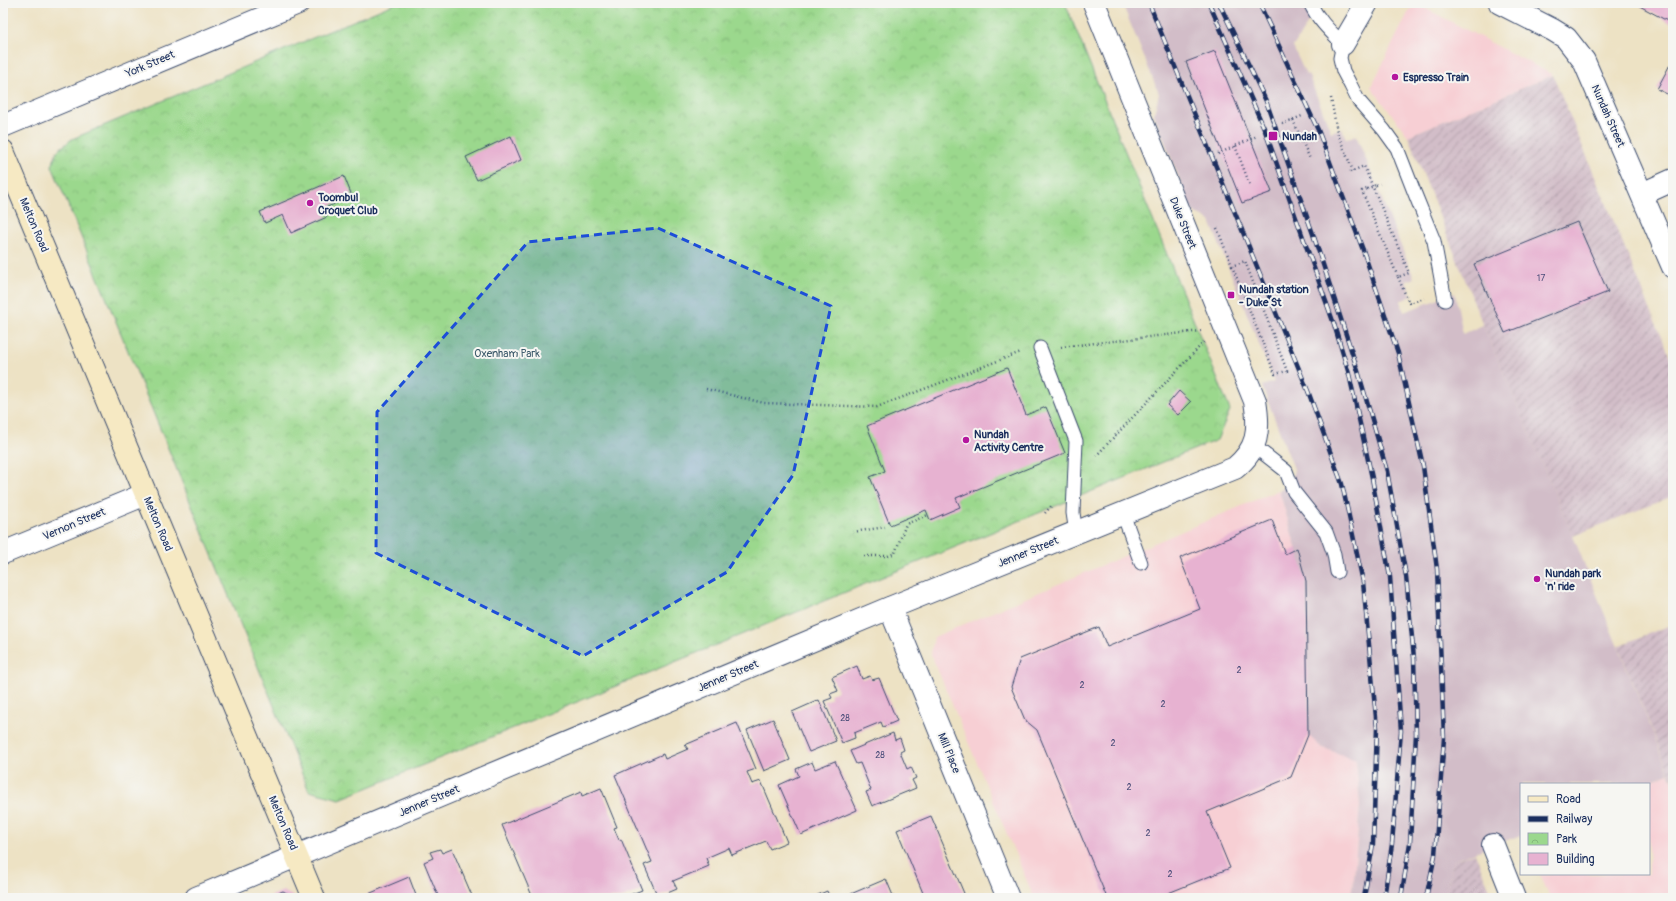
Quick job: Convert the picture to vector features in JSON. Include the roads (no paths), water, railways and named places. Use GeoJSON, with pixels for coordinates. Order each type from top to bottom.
{"type":"FeatureCollection","features":[{"type":"Feature","properties":{"kind":"street","name":"York Street"},"geometry":{"type":"LineString","coordinates":[[3,126],[298,3]]}},
{"type":"Feature","properties":{"kind":"street","name":"Duke Street"},"geometry":{"type":"LineString","coordinates":[[1094,3],[1255,401],[1258,416],[1257,433],[1254,446]]}},
{"type":"Feature","properties":{"kind":"street"},"geometry":{"type":"LineString","coordinates":[[1343,44],[1367,3]]}},
{"type":"Feature","properties":{"kind":"street","name":"Nundah Street"},"geometry":{"type":"LineString","coordinates":[[1500,3],[1553,30],[1566,38],[1575,49],[1590,73],[1673,267]]}},
{"type":"Feature","properties":{"kind":"street","name":"Melton Road"},"geometry":{"type":"LineString","coordinates":[[3,151],[314,898]]}},
{"type":"Feature","properties":{"kind":"street"},"geometry":{"type":"LineString","coordinates":[[1642,194],[1673,180]]}},
{"type":"Feature","properties":{"kind":"street","name":"Jenner Street"},"geometry":{"type":"LineString","coordinates":[[196,898],[890,608],[1235,468],[1250,454],[1254,446]]}},
{"type":"Feature","properties":{"kind":"street","name":"Vernon Street"},"geometry":{"type":"LineString","coordinates":[[3,553],[146,494]]}},
{"type":"Feature","properties":{"kind":"street","name":"Mill Place"},"geometry":{"type":"LineString","coordinates":[[890,608],[1008,898]]}},
{"type":"Feature","properties":{"kind":"street"},"geometry":{"type":"LineString","coordinates":[[1493,846],[1514,898]]}},
{"type":"Feature","properties":{"kind":"lane"},"geometry":{"type":"LineString","coordinates":[[1310,3],[1323,24],[1343,44],[1340,58],[1343,71],[1358,100],[1397,148],[1434,241],[1445,300]]}},
{"type":"Feature","properties":{"kind":"lane"},"geometry":{"type":"LineString","coordinates":[[1040,348],[1076,441],[1073,513],[1076,533]]}},
{"type":"Feature","properties":{"kind":"lane"},"geometry":{"type":"LineString","coordinates":[[1254,446],[1286,471],[1294,492],[1326,532],[1334,554],[1337,572]]}},
{"type":"Feature","properties":{"kind":"lane"},"geometry":{"type":"LineString","coordinates":[[1123,514],[1141,563]]}},
{"type":"Feature","properties":{"kind":"railway"},"geometry":{"type":"LineString","coordinates":[[1149,3],[1308,391],[1342,484],[1363,582],[1377,728],[1373,844],[1364,898]]}},
{"type":"Feature","properties":{"kind":"railway"},"geometry":{"type":"LineString","coordinates":[[1209,3],[1264,128],[1334,324],[1349,374],[1372,478],[1390,577],[1401,731],[1392,844],[1384,898]]}},
{"type":"Feature","properties":{"kind":"railway"},"geometry":{"type":"LineString","coordinates":[[1219,3],[1266,101],[1313,234],[1358,371],[1387,471],[1406,576],[1414,658],[1416,734],[1410,843],[1401,898]]}},
{"type":"Feature","properties":{"kind":"railway"},"geometry":{"type":"LineString","coordinates":[[1259,3],[1318,130],[1363,250],[1398,353],[1423,466],[1437,569],[1444,738],[1435,855],[1426,898]]}},
{"type":"Feature","properties":{"kind":"place","name":"Espresso Train"},"geometry":{"type":"Point","coordinates":[1395,77]}},
{"type":"Feature","properties":{"kind":"place","name":"Nundah"},"geometry":{"type":"Point","coordinates":[1273,136]}},
{"type":"Feature","properties":{"kind":"place","name":"Toombul Croquet Club"},"geometry":{"type":"Point","coordinates":[310,203]}},
{"type":"Feature","properties":{"kind":"place","name":"Nundah station - Duke St"},"geometry":{"type":"Point","coordinates":[1231,295]}},
{"type":"Feature","properties":{"kind":"place","name":"Nundah Activity Centre"},"geometry":{"type":"Point","coordinates":[966,440]}},
{"type":"Feature","properties":{"kind":"place","name":"Nundah park 'n' ride"},"geometry":{"type":"Point","coordinates":[1537,579]}},
{"type":"Feature","properties":{"kind":"park label","name":"Oxenham Park"},"geometry":{"type":"Point","coordinates":[507,353]}}]}
